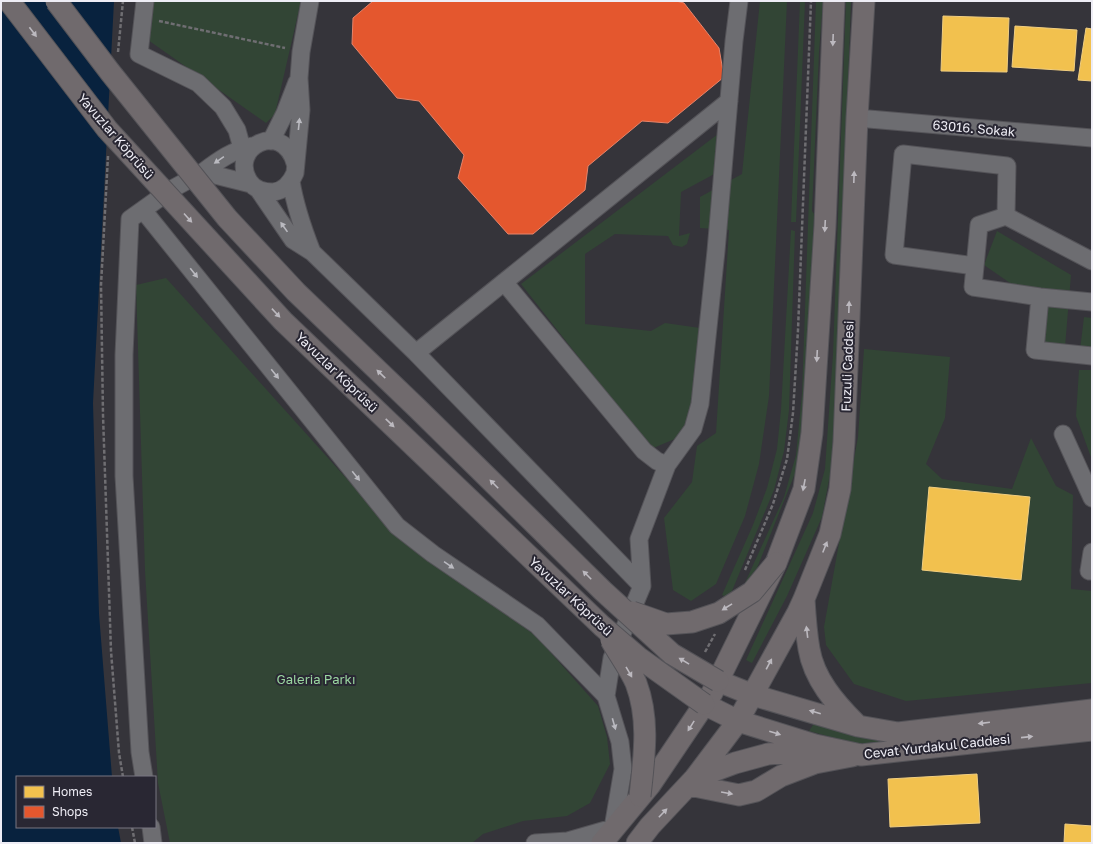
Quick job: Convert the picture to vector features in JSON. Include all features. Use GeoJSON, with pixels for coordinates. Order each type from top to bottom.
{"type":"FeatureCollection","features":[{"type":"Feature","properties":{"kind":"main road","name":"Yavuzlar Köprüsü"},"geometry":{"type":"LineString","coordinates":[[9,1],[107,129],[283,321],[602,626],[638,657],[712,693]]}},
{"type":"Feature","properties":{"kind":"main road","name":"Yavuzlar Köprüsü"},"geometry":{"type":"LineString","coordinates":[[56,1],[115,78],[227,218],[296,292],[620,606],[672,654],[696,668],[712,693]]}},
{"type":"Feature","properties":{"kind":"main road"},"geometry":{"type":"LineString","coordinates":[[608,836],[650,784],[712,693],[776,563],[804,489],[812,433],[825,226],[834,1]]}},
{"type":"Feature","properties":{"kind":"main road","name":"Fuzuli Caddesi"},"geometry":{"type":"LineString","coordinates":[[637,843],[650,826],[692,782],[745,709],[804,599],[830,534],[840,489],[844,442],[857,118],[864,1]]}},
{"type":"Feature","properties":{"kind":"main road"},"geometry":{"type":"LineString","coordinates":[[620,606],[642,616],[666,624],[692,622],[719,612],[752,592],[776,563]]}},
{"type":"Feature","properties":{"kind":"main road"},"geometry":{"type":"LineString","coordinates":[[804,599],[809,650],[815,669],[826,690],[841,709],[858,726]]}},
{"type":"Feature","properties":{"kind":"main road"},"geometry":{"type":"LineString","coordinates":[[602,626],[636,682],[645,717],[645,753],[640,796]]}},
{"type":"Feature","properties":{"kind":"main road"},"geometry":{"type":"LineString","coordinates":[[712,693],[745,709]]}},
{"type":"Feature","properties":{"kind":"main road"},"geometry":{"type":"LineString","coordinates":[[712,693],[745,709]]}},
{"type":"Feature","properties":{"kind":"main road","name":"Cevat Yurdakul Caddesi"},"geometry":{"type":"LineString","coordinates":[[745,709],[898,733],[1092,710]]}},
{"type":"Feature","properties":{"kind":"main road","name":"Cevat Yurdakul Caddesi"},"geometry":{"type":"LineString","coordinates":[[745,709],[815,745],[861,755],[1092,730]]}},
{"type":"Feature","properties":{"kind":"main road"},"geometry":{"type":"LineString","coordinates":[[692,782],[735,763],[768,754],[832,749]]}},
{"type":"Feature","properties":{"kind":"main road"},"geometry":{"type":"LineString","coordinates":[[692,782],[740,795],[756,790],[781,776],[815,763],[861,755]]}},
{"type":"Feature","properties":{"kind":"street"},"geometry":{"type":"LineString","coordinates":[[203,172],[267,192],[276,191],[285,187],[291,181],[295,172],[301,110],[299,78],[301,52],[310,1]]}},
{"type":"Feature","properties":{"kind":"street"},"geometry":{"type":"LineString","coordinates":[[535,843],[608,836],[623,769],[620,742],[606,696],[612,658],[642,586],[639,539],[667,466],[693,429],[700,404],[739,1]]}},
{"type":"Feature","properties":{"kind":"street"},"geometry":{"type":"LineString","coordinates":[[144,9],[139,54],[198,83],[223,107],[237,130],[247,151],[244,168],[246,176],[292,240],[312,252],[416,352],[642,586]]}},
{"type":"Feature","properties":{"kind":"street"},"geometry":{"type":"LineString","coordinates":[[271,140],[285,113],[299,78]]}},
{"type":"Feature","properties":{"kind":"street"},"geometry":{"type":"LineString","coordinates":[[416,352],[729,101]]}},
{"type":"Feature","properties":{"kind":"street","name":"63016. Sokak"},"geometry":{"type":"LineString","coordinates":[[857,118],[1092,138]]}},
{"type":"Feature","properties":{"kind":"street"},"geometry":{"type":"LineString","coordinates":[[144,776],[140,752],[124,476],[124,378],[130,219],[172,189],[203,172],[222,157],[247,151],[262,142],[271,140],[280,142],[293,154],[296,163]]}},
{"type":"Feature","properties":{"kind":"street"},"geometry":{"type":"LineString","coordinates":[[975,266],[894,255],[903,154],[1007,166],[1006,216]]}},
{"type":"Feature","properties":{"kind":"street"},"geometry":{"type":"LineString","coordinates":[[291,181],[293,196],[312,252]]}},
{"type":"Feature","properties":{"kind":"street"},"geometry":{"type":"LineString","coordinates":[[143,210],[397,526],[433,554],[537,625],[606,696]]}},
{"type":"Feature","properties":{"kind":"street"},"geometry":{"type":"LineString","coordinates":[[1092,261],[1006,216],[979,225],[973,287],[1092,302]]}},
{"type":"Feature","properties":{"kind":"street"},"geometry":{"type":"LineString","coordinates":[[504,282],[644,451],[657,461],[667,466]]}},
{"type":"Feature","properties":{"kind":"street"},"geometry":{"type":"LineString","coordinates":[[1040,296],[1035,350],[1092,356]]}},
{"type":"Feature","properties":{"kind":"street"},"geometry":{"type":"LineString","coordinates":[[1063,434],[1092,498]]}},
{"type":"Feature","properties":{"kind":"street"},"geometry":{"type":"LineString","coordinates":[[1092,552],[1089,571],[1092,571]]}},
{"type":"Feature","properties":{"kind":"street"},"geometry":{"type":"LineString","coordinates":[[151,828],[153,843]]}},
{"type":"Feature","properties":{"kind":"path"},"geometry":{"type":"LineString","coordinates":[[745,570],[774,504],[788,459],[793,414],[798,330],[811,1]]}},
{"type":"Feature","properties":{"kind":"path"},"geometry":{"type":"LineString","coordinates":[[144,9],[301,52]]}},
{"type":"Feature","properties":{"kind":"path"},"geometry":{"type":"LineString","coordinates":[[696,668],[718,628]]}},
{"type":"Feature","properties":{"kind":"path"},"geometry":{"type":"LineString","coordinates":[[132,828],[135,843]]}},
{"type":"Feature","properties":{"kind":"green space"},"geometry":{"type":"Polygon","coordinates":[[[152,1],[301,1],[275,114],[266,123],[148,40],[152,1]]]}},
{"type":"Feature","properties":{"kind":"green space"},"geometry":{"type":"Polygon","coordinates":[[[760,1],[787,1],[769,396],[759,464],[745,516],[716,584],[691,601],[673,590],[664,518],[692,482],[697,446],[716,433],[729,230],[700,228],[700,197],[742,174],[760,1]]]}},
{"type":"Feature","properties":{"kind":"green space"},"geometry":{"type":"Polygon","coordinates":[[[800,1],[805,1],[796,222],[791,222],[800,1]]]}},
{"type":"Feature","properties":{"kind":"green space"},"geometry":{"type":"Polygon","coordinates":[[[816,1],[823,1],[819,52],[812,211],[814,214],[807,393],[802,456],[757,568],[744,585],[784,497],[796,455],[802,393],[816,1]]]}},
{"type":"Feature","properties":{"kind":"green space"},"geometry":{"type":"Polygon","coordinates":[[[846,1],[851,1],[838,357],[831,469],[822,517],[787,596],[752,663],[746,660],[813,513],[825,469],[833,354],[846,1]]]}},
{"type":"Feature","properties":{"kind":"green space"},"geometry":{"type":"Polygon","coordinates":[[[718,134],[718,172],[681,192],[679,236],[690,233],[687,244],[682,247],[673,245],[668,236],[615,234],[585,254],[585,324],[651,331],[665,323],[700,328],[689,433],[651,449],[521,284],[718,134]]]}},
{"type":"Feature","properties":{"kind":"green space"},"geometry":{"type":"Polygon","coordinates":[[[791,230],[795,231],[789,410],[784,451],[774,490],[729,598],[722,595],[753,525],[767,488],[777,449],[781,410],[791,230]]]}},
{"type":"Feature","properties":{"kind":"green space"},"geometry":{"type":"Polygon","coordinates":[[[997,231],[1071,275],[1065,347],[1041,343],[1042,305],[984,265],[997,231]]]}},
{"type":"Feature","properties":{"kind":"green space","name":"Galeria Parkı"},"geometry":{"type":"Polygon","coordinates":[[[166,278],[400,538],[536,636],[598,706],[607,737],[610,764],[590,803],[567,816],[523,821],[483,834],[472,843],[170,843],[158,783],[145,571],[136,285],[166,278]]]}},
{"type":"Feature","properties":{"kind":"green space"},"geometry":{"type":"Polygon","coordinates":[[[1084,317],[1092,318],[1092,351],[1080,350],[1084,317]]]}},
{"type":"Feature","properties":{"kind":"green space"},"geometry":{"type":"Polygon","coordinates":[[[864,349],[950,357],[945,418],[926,464],[942,479],[1012,489],[1031,438],[1056,486],[1073,495],[1071,589],[1092,591],[1092,683],[906,701],[854,684],[826,645],[824,627],[858,437],[864,349]]]}},
{"type":"Feature","properties":{"kind":"green space"},"geometry":{"type":"Polygon","coordinates":[[[1079,370],[1092,370],[1092,460],[1076,416],[1079,370]]]}},
{"type":"Feature","properties":{"kind":"green space"},"geometry":{"type":"Polygon","coordinates":[[[817,719],[858,736],[1092,721],[857,744],[809,731],[817,719]]]}},
{"type":"Feature","properties":{"kind":"water"},"geometry":{"type":"Polygon","coordinates":[[[1,1],[114,1],[93,403],[99,614],[112,776],[16,776],[16,828],[118,828],[121,843],[1,843],[1,1]]]}},
{"type":"Feature","properties":{"kind":"building: Homes"},"geometry":{"type":"Polygon","coordinates":[[[943,16],[1009,18],[1007,72],[941,71],[943,16]]]}},
{"type":"Feature","properties":{"kind":"building: Homes"},"geometry":{"type":"Polygon","coordinates":[[[1015,26],[1077,30],[1074,71],[1012,67],[1015,26]]]}},
{"type":"Feature","properties":{"kind":"building: Homes"},"geometry":{"type":"Polygon","coordinates":[[[1086,28],[1092,29],[1092,81],[1078,80],[1086,28]]]}},
{"type":"Feature","properties":{"kind":"building: Homes"},"geometry":{"type":"Polygon","coordinates":[[[929,487],[1030,497],[1021,580],[922,570],[929,487]]]}},
{"type":"Feature","properties":{"kind":"building: Homes"},"geometry":{"type":"Polygon","coordinates":[[[977,774],[980,823],[890,827],[888,779],[977,774]]]}},
{"type":"Feature","properties":{"kind":"building: Homes"},"geometry":{"type":"Polygon","coordinates":[[[1065,824],[1092,826],[1092,843],[1064,843],[1065,824]]]}},
{"type":"Feature","properties":{"kind":"building: Shops"},"geometry":{"type":"Polygon","coordinates":[[[373,1],[676,1],[684,3],[719,48],[724,77],[668,123],[642,121],[588,166],[585,190],[533,234],[508,234],[458,178],[464,155],[419,101],[397,98],[352,44],[353,18],[373,1]]]}}]}
